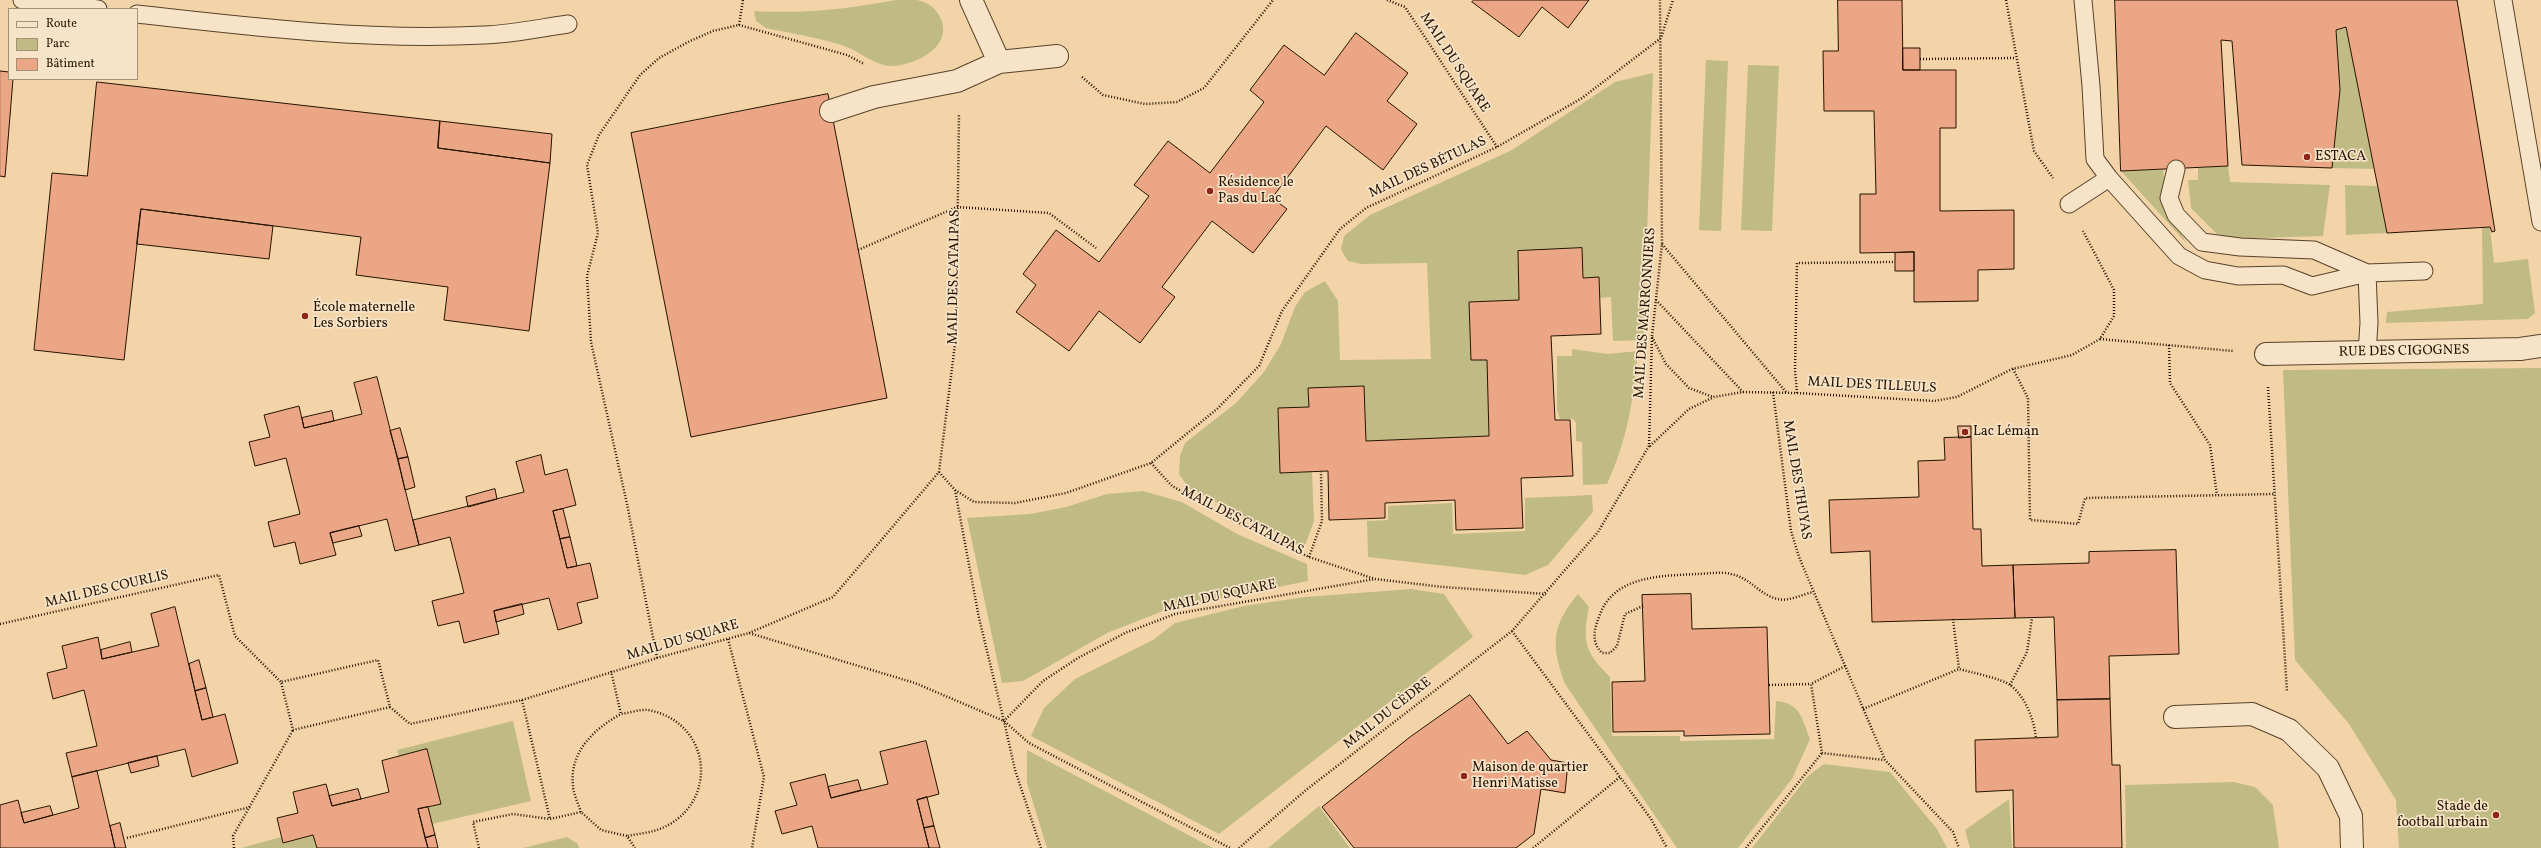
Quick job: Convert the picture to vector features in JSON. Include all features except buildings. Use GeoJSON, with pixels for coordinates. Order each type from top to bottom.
{"type":"FeatureCollection","features":[{"type":"Feature","properties":{"kind":"street"},"geometry":{"type":"LineString","coordinates":[[971,0],[999,62]]}},
{"type":"Feature","properties":{"kind":"street"},"geometry":{"type":"LineString","coordinates":[[831,111],[874,97],[957,81],[999,62],[1057,56]]}},
{"type":"Feature","properties":{"kind":"street","name":"RUE DES CIGOGNES"},"geometry":{"type":"LineString","coordinates":[[2266,354],[2520,349],[2541,346]]}},
{"type":"Feature","properties":{"kind":"street"},"geometry":{"type":"LineString","coordinates":[[2176,717],[2252,714],[2289,730],[2328,768],[2351,816],[2352,848]]}},
{"type":"Feature","properties":{"kind":"lane"},"geometry":{"type":"LineString","coordinates":[[22,0],[90,8]]}},
{"type":"Feature","properties":{"kind":"lane"},"geometry":{"type":"LineString","coordinates":[[2083,0],[2091,86],[2095,159],[2109,178],[2179,256],[2205,270],[2238,276],[2283,274],[2312,286],[2367,274],[2424,271]]}},
{"type":"Feature","properties":{"kind":"lane"},"geometry":{"type":"LineString","coordinates":[[2503,0],[2541,222]]}},
{"type":"Feature","properties":{"kind":"lane"},"geometry":{"type":"LineString","coordinates":[[138,14],[228,24],[384,35],[485,35],[568,24]]}},
{"type":"Feature","properties":{"kind":"lane"},"geometry":{"type":"LineString","coordinates":[[2176,169],[2169,198],[2176,215],[2202,242],[2240,247],[2314,250],[2367,274]]}},
{"type":"Feature","properties":{"kind":"lane"},"geometry":{"type":"LineString","coordinates":[[2068,204],[2109,178]]}},
{"type":"Feature","properties":{"kind":"lane"},"geometry":{"type":"LineString","coordinates":[[2367,274],[2367,353]]}},
{"type":"Feature","properties":{"kind":"path"},"geometry":{"type":"LineString","coordinates":[[739,25],[743,0]]}},
{"type":"Feature","properties":{"kind":"path"},"geometry":{"type":"LineString","coordinates":[[1057,56],[1103,95],[1145,104],[1177,102],[1204,88],[1273,0]]}},
{"type":"Feature","properties":{"kind":"path","name":"MAIL DU SQUARE"},"geometry":{"type":"LineString","coordinates":[[1387,0],[1406,7],[1497,147]]}},
{"type":"Feature","properties":{"kind":"path","name":"MAIL DES MARRONNIERS"},"geometry":{"type":"LineString","coordinates":[[1546,594],[1598,532],[1649,446],[1652,336],[1662,244],[1660,0]]}},
{"type":"Feature","properties":{"kind":"path"},"geometry":{"type":"LineString","coordinates":[[1661,38],[1673,0]]}},
{"type":"Feature","properties":{"kind":"path"},"geometry":{"type":"LineString","coordinates":[[657,658],[627,504],[591,342],[588,276],[598,234],[587,165],[599,135],[640,75],[660,58],[690,41],[713,31],[739,25],[847,55],[866,66]]}},
{"type":"Feature","properties":{"kind":"path","name":"MAIL DES BÉTULAS"},"geometry":{"type":"LineString","coordinates":[[1151,463],[1217,409],[1259,366],[1282,311],[1340,229],[1366,208],[1392,194],[1497,147],[1582,98],[1661,38]]}},
{"type":"Feature","properties":{"kind":"path"},"geometry":{"type":"LineString","coordinates":[[1920,59],[2016,58]]}},
{"type":"Feature","properties":{"kind":"path","name":"MAIL DES CATALPAS"},"geometry":{"type":"LineString","coordinates":[[939,472],[956,336],[957,207],[961,129],[957,81]]}},
{"type":"Feature","properties":{"kind":"path"},"geometry":{"type":"LineString","coordinates":[[858,250],[957,207],[1049,213],[1096,248]]}},
{"type":"Feature","properties":{"kind":"path"},"geometry":{"type":"LineString","coordinates":[[1662,244],[1787,393]]}},
{"type":"Feature","properties":{"kind":"path"},"geometry":{"type":"LineString","coordinates":[[1797,393],[1795,370],[1796,263],[1895,262]]}},
{"type":"Feature","properties":{"kind":"path"},"geometry":{"type":"LineString","coordinates":[[1656,300],[1743,392]]}},
{"type":"Feature","properties":{"kind":"path"},"geometry":{"type":"LineString","coordinates":[[1652,336],[1666,364],[1689,388],[1714,397]]}},
{"type":"Feature","properties":{"kind":"path","name":"MAIL DES TILLEULS"},"geometry":{"type":"LineString","coordinates":[[1649,446],[1689,409],[1714,397],[1743,392],[1773,392],[1934,401],[1957,397],[2012,369],[2072,355],[2100,339],[2169,345]]}},
{"type":"Feature","properties":{"kind":"path"},"geometry":{"type":"LineString","coordinates":[[2217,495],[2210,445],[2170,383],[2169,345],[2266,354],[2289,730]]}},
{"type":"Feature","properties":{"kind":"path"},"geometry":{"type":"LineString","coordinates":[[2012,369],[2028,398],[2030,520],[2078,524],[2085,498],[2275,494]]}},
{"type":"Feature","properties":{"kind":"path","name":"MAIL DES THUYAS"},"geometry":{"type":"LineString","coordinates":[[1773,392],[1791,531],[1813,592],[1885,760],[1952,832],[1959,848]]}},
{"type":"Feature","properties":{"kind":"path"},"geometry":{"type":"LineString","coordinates":[[749,633],[833,597],[939,472],[955,490],[974,502],[1015,503],[1066,493],[1151,463]]}},
{"type":"Feature","properties":{"kind":"path","name":"MAIL DES CATALPAS"},"geometry":{"type":"LineString","coordinates":[[1151,463],[1172,486],[1227,517],[1309,557],[1375,578],[1443,587],[1546,594]]}},
{"type":"Feature","properties":{"kind":"path"},"geometry":{"type":"LineString","coordinates":[[1309,557],[1322,521],[1320,472]]}},
{"type":"Feature","properties":{"kind":"path"},"geometry":{"type":"LineString","coordinates":[[955,490],[979,618],[1015,770],[1041,848]]}},
{"type":"Feature","properties":{"kind":"path"},"geometry":{"type":"LineString","coordinates":[[1643,606],[1624,614],[1617,646],[1610,653],[1602,653],[1595,646],[1594,631],[1601,610],[1619,588],[1651,576],[1729,573],[1748,580],[1764,594],[1779,600],[1813,592]]}},
{"type":"Feature","properties":{"kind":"path","name":"MAIL DES COURLIS"},"geometry":{"type":"LineString","coordinates":[[0,624],[219,575],[234,636],[281,682]]}},
{"type":"Feature","properties":{"kind":"path","name":"MAIL DU SQUARE"},"geometry":{"type":"LineString","coordinates":[[390,707],[410,724],[522,700],[611,671],[749,633],[915,683],[1004,721],[1043,681],[1078,658],[1125,633],[1175,614],[1375,578]]}},
{"type":"Feature","properties":{"kind":"path","name":"MAIL DU CÈDRE"},"geometry":{"type":"LineString","coordinates":[[1239,848],[1306,790],[1512,631],[1546,594]]}},
{"type":"Feature","properties":{"kind":"path"},"geometry":{"type":"LineString","coordinates":[[2010,685],[2027,652],[2032,618]]}},
{"type":"Feature","properties":{"kind":"path"},"geometry":{"type":"LineString","coordinates":[[1953,619],[1960,668]]}},
{"type":"Feature","properties":{"kind":"path"},"geometry":{"type":"LineString","coordinates":[[1512,631],[1651,819],[1667,848]]}},
{"type":"Feature","properties":{"kind":"path"},"geometry":{"type":"LineString","coordinates":[[728,638],[764,777],[752,848]]}},
{"type":"Feature","properties":{"kind":"path"},"geometry":{"type":"LineString","coordinates":[[234,848],[233,836],[251,807],[293,730],[281,682],[378,660],[390,707],[293,730]]}},
{"type":"Feature","properties":{"kind":"path"},"geometry":{"type":"LineString","coordinates":[[1768,685],[1811,684],[1845,666]]}},
{"type":"Feature","properties":{"kind":"path"},"geometry":{"type":"LineString","coordinates":[[1863,709],[1960,668],[2010,685],[2026,706],[2034,724],[2036,738]]}},
{"type":"Feature","properties":{"kind":"path"},"geometry":{"type":"LineString","coordinates":[[611,671],[621,714]]}},
{"type":"Feature","properties":{"kind":"path"},"geometry":{"type":"LineString","coordinates":[[1746,848],[1822,753],[1811,684]]}},
{"type":"Feature","properties":{"kind":"path"},"geometry":{"type":"LineString","coordinates":[[522,700],[550,819]]}},
{"type":"Feature","properties":{"kind":"path"},"geometry":{"type":"LineString","coordinates":[[646,710],[664,716],[681,726],[693,738],[698,752],[703,777],[696,798],[679,817],[658,830],[627,836],[601,830],[581,812],[572,785],[575,762],[584,744],[601,725],[621,714],[646,710]]}},
{"type":"Feature","properties":{"kind":"path"},"geometry":{"type":"LineString","coordinates":[[1004,721],[1029,743],[1230,848]]}},
{"type":"Feature","properties":{"kind":"path"},"geometry":{"type":"LineString","coordinates":[[1822,753],[1885,760]]}},
{"type":"Feature","properties":{"kind":"path"},"geometry":{"type":"LineString","coordinates":[[1533,848],[1620,776]]}},
{"type":"Feature","properties":{"kind":"path"},"geometry":{"type":"LineString","coordinates":[[127,838],[251,807]]}},
{"type":"Feature","properties":{"kind":"path"},"geometry":{"type":"LineString","coordinates":[[479,848],[473,822],[513,814],[550,819],[581,812]]}},
{"type":"Feature","properties":{"kind":"path"},"geometry":{"type":"LineString","coordinates":[[627,836],[635,848]]}},
{"type":"Feature","properties":{"kind":"green space"},"geometry":{"type":"Polygon","coordinates":[[[896,0],[917,0],[932,7],[939,15],[943,26],[943,35],[939,44],[923,57],[894,66],[888,66],[876,62],[849,48],[830,42],[766,28],[756,21],[754,11],[791,12],[826,10],[896,0]]]}},
{"type":"Feature","properties":{"kind":"green space"},"geometry":{"type":"Polygon","coordinates":[[[2346,27],[2374,169],[2332,168],[2340,90],[2336,30],[2346,27]]]}},
{"type":"Feature","properties":{"kind":"green space"},"geometry":{"type":"Polygon","coordinates":[[[1706,60],[1728,61],[1721,231],[1699,230],[1706,60]]]}},
{"type":"Feature","properties":{"kind":"green space"},"geometry":{"type":"Polygon","coordinates":[[[1748,65],[1779,66],[1772,231],[1741,230],[1748,65]]]}},
{"type":"Feature","properties":{"kind":"green space"},"geometry":{"type":"Polygon","coordinates":[[[1653,73],[1643,340],[1613,341],[1611,297],[1600,298],[1599,277],[1583,278],[1581,248],[1518,251],[1519,300],[1469,302],[1471,360],[1487,360],[1489,436],[1366,441],[1364,386],[1308,388],[1309,407],[1278,409],[1280,473],[1312,472],[1314,521],[1304,548],[1189,488],[1179,474],[1180,456],[1185,443],[1236,403],[1264,372],[1281,344],[1295,307],[1305,292],[1325,281],[1338,301],[1340,360],[1431,359],[1427,263],[1361,264],[1348,261],[1341,250],[1344,236],[1370,215],[1512,150],[1615,82],[1653,73]]]}},
{"type":"Feature","properties":{"kind":"green space"},"geometry":{"type":"Polygon","coordinates":[[[2228,166],[2230,182],[2330,185],[2323,236],[2233,239],[2217,234],[2191,208],[2188,180],[2198,180],[2198,168],[2228,166]]]}},
{"type":"Feature","properties":{"kind":"green space"},"geometry":{"type":"Polygon","coordinates":[[[2163,169],[2168,214],[2188,245],[2121,171],[2163,169]]]}},
{"type":"Feature","properties":{"kind":"green space"},"geometry":{"type":"Polygon","coordinates":[[[2345,185],[2377,186],[2387,233],[2346,235],[2345,185]]]}},
{"type":"Feature","properties":{"kind":"green space"},"geometry":{"type":"Polygon","coordinates":[[[2490,227],[2494,263],[2528,259],[2535,313],[2528,319],[2386,323],[2387,312],[2483,304],[2482,228],[2490,227]]]}},
{"type":"Feature","properties":{"kind":"green space"},"geometry":{"type":"Polygon","coordinates":[[[1572,349],[1608,354],[1638,351],[1632,403],[1625,435],[1607,484],[1583,485],[1582,442],[1576,441],[1576,423],[1573,419],[1560,419],[1557,410],[1557,356],[1572,356],[1572,349]]]}},
{"type":"Feature","properties":{"kind":"green space"},"geometry":{"type":"Polygon","coordinates":[[[2541,368],[2541,848],[2399,848],[2396,800],[2349,724],[2295,660],[2283,370],[2541,368]]]}},
{"type":"Feature","properties":{"kind":"green space"},"geometry":{"type":"Polygon","coordinates":[[[1143,491],[1182,502],[1237,534],[1307,564],[1308,581],[1168,609],[1107,633],[1023,681],[1002,683],[967,518],[1030,514],[1066,507],[1107,494],[1143,491]]]}},
{"type":"Feature","properties":{"kind":"green space"},"geometry":{"type":"Polygon","coordinates":[[[1592,495],[1593,512],[1548,565],[1525,575],[1368,557],[1367,521],[1388,520],[1388,506],[1452,503],[1453,534],[1525,531],[1525,498],[1592,495]]]}},
{"type":"Feature","properties":{"kind":"green space"},"geometry":{"type":"Polygon","coordinates":[[[1411,589],[1444,594],[1473,637],[1219,834],[1031,736],[1044,708],[1075,679],[1153,640],[1175,623],[1244,606],[1305,597],[1411,589]]]}},
{"type":"Feature","properties":{"kind":"green space"},"geometry":{"type":"Polygon","coordinates":[[[1578,594],[1589,607],[1586,629],[1588,646],[1595,660],[1610,677],[1612,736],[1680,736],[1680,741],[1774,739],[1776,701],[1791,705],[1799,713],[1810,739],[1792,779],[1738,848],[1677,848],[1565,684],[1557,658],[1556,637],[1558,627],[1563,616],[1569,605],[1578,594]]]}},
{"type":"Feature","properties":{"kind":"green space"},"geometry":{"type":"Polygon","coordinates":[[[513,721],[531,801],[432,824],[428,807],[441,803],[427,750],[399,757],[397,750],[513,721]]]}},
{"type":"Feature","properties":{"kind":"green space"},"geometry":{"type":"Polygon","coordinates":[[[1027,750],[1213,848],[1047,848],[1027,783],[1027,750]]]}},
{"type":"Feature","properties":{"kind":"green space"},"geometry":{"type":"Polygon","coordinates":[[[1824,764],[1890,772],[1937,829],[1947,848],[1752,848],[1808,776],[1824,764]]]}},
{"type":"Feature","properties":{"kind":"green space"},"geometry":{"type":"Polygon","coordinates":[[[2234,782],[2255,787],[2273,805],[2279,848],[2126,848],[2125,785],[2234,782]]]}},
{"type":"Feature","properties":{"kind":"green space"},"geometry":{"type":"Polygon","coordinates":[[[2009,799],[2012,848],[1970,848],[1965,830],[2009,799]]]}},
{"type":"Feature","properties":{"kind":"green space"},"geometry":{"type":"Polygon","coordinates":[[[1319,806],[1350,848],[1268,848],[1319,806]]]}},
{"type":"Feature","properties":{"kind":"green space"},"geometry":{"type":"Polygon","coordinates":[[[313,835],[317,848],[241,848],[281,837],[283,843],[313,835]]]}},
{"type":"Feature","properties":{"kind":"green space"},"geometry":{"type":"Polygon","coordinates":[[[567,837],[578,844],[579,848],[523,848],[567,837]]]}},
{"type":"Feature","properties":{"kind":"place","name":"ESTACA"},"geometry":{"type":"Point","coordinates":[2307,157]}},
{"type":"Feature","properties":{"kind":"place","name":"Résidence le Pas du Lac"},"geometry":{"type":"Point","coordinates":[1210,191]}},
{"type":"Feature","properties":{"kind":"place","name":"École maternelle Les Sorbiers"},"geometry":{"type":"Point","coordinates":[305,316]}},
{"type":"Feature","properties":{"kind":"place","name":"Lac Léman"},"geometry":{"type":"Point","coordinates":[1965,432]}},
{"type":"Feature","properties":{"kind":"place","name":"Maison de quartier Henri Matisse"},"geometry":{"type":"Point","coordinates":[1464,776]}},
{"type":"Feature","properties":{"kind":"place","name":"Stade de football urbain"},"geometry":{"type":"Point","coordinates":[2496,815]}}]}
